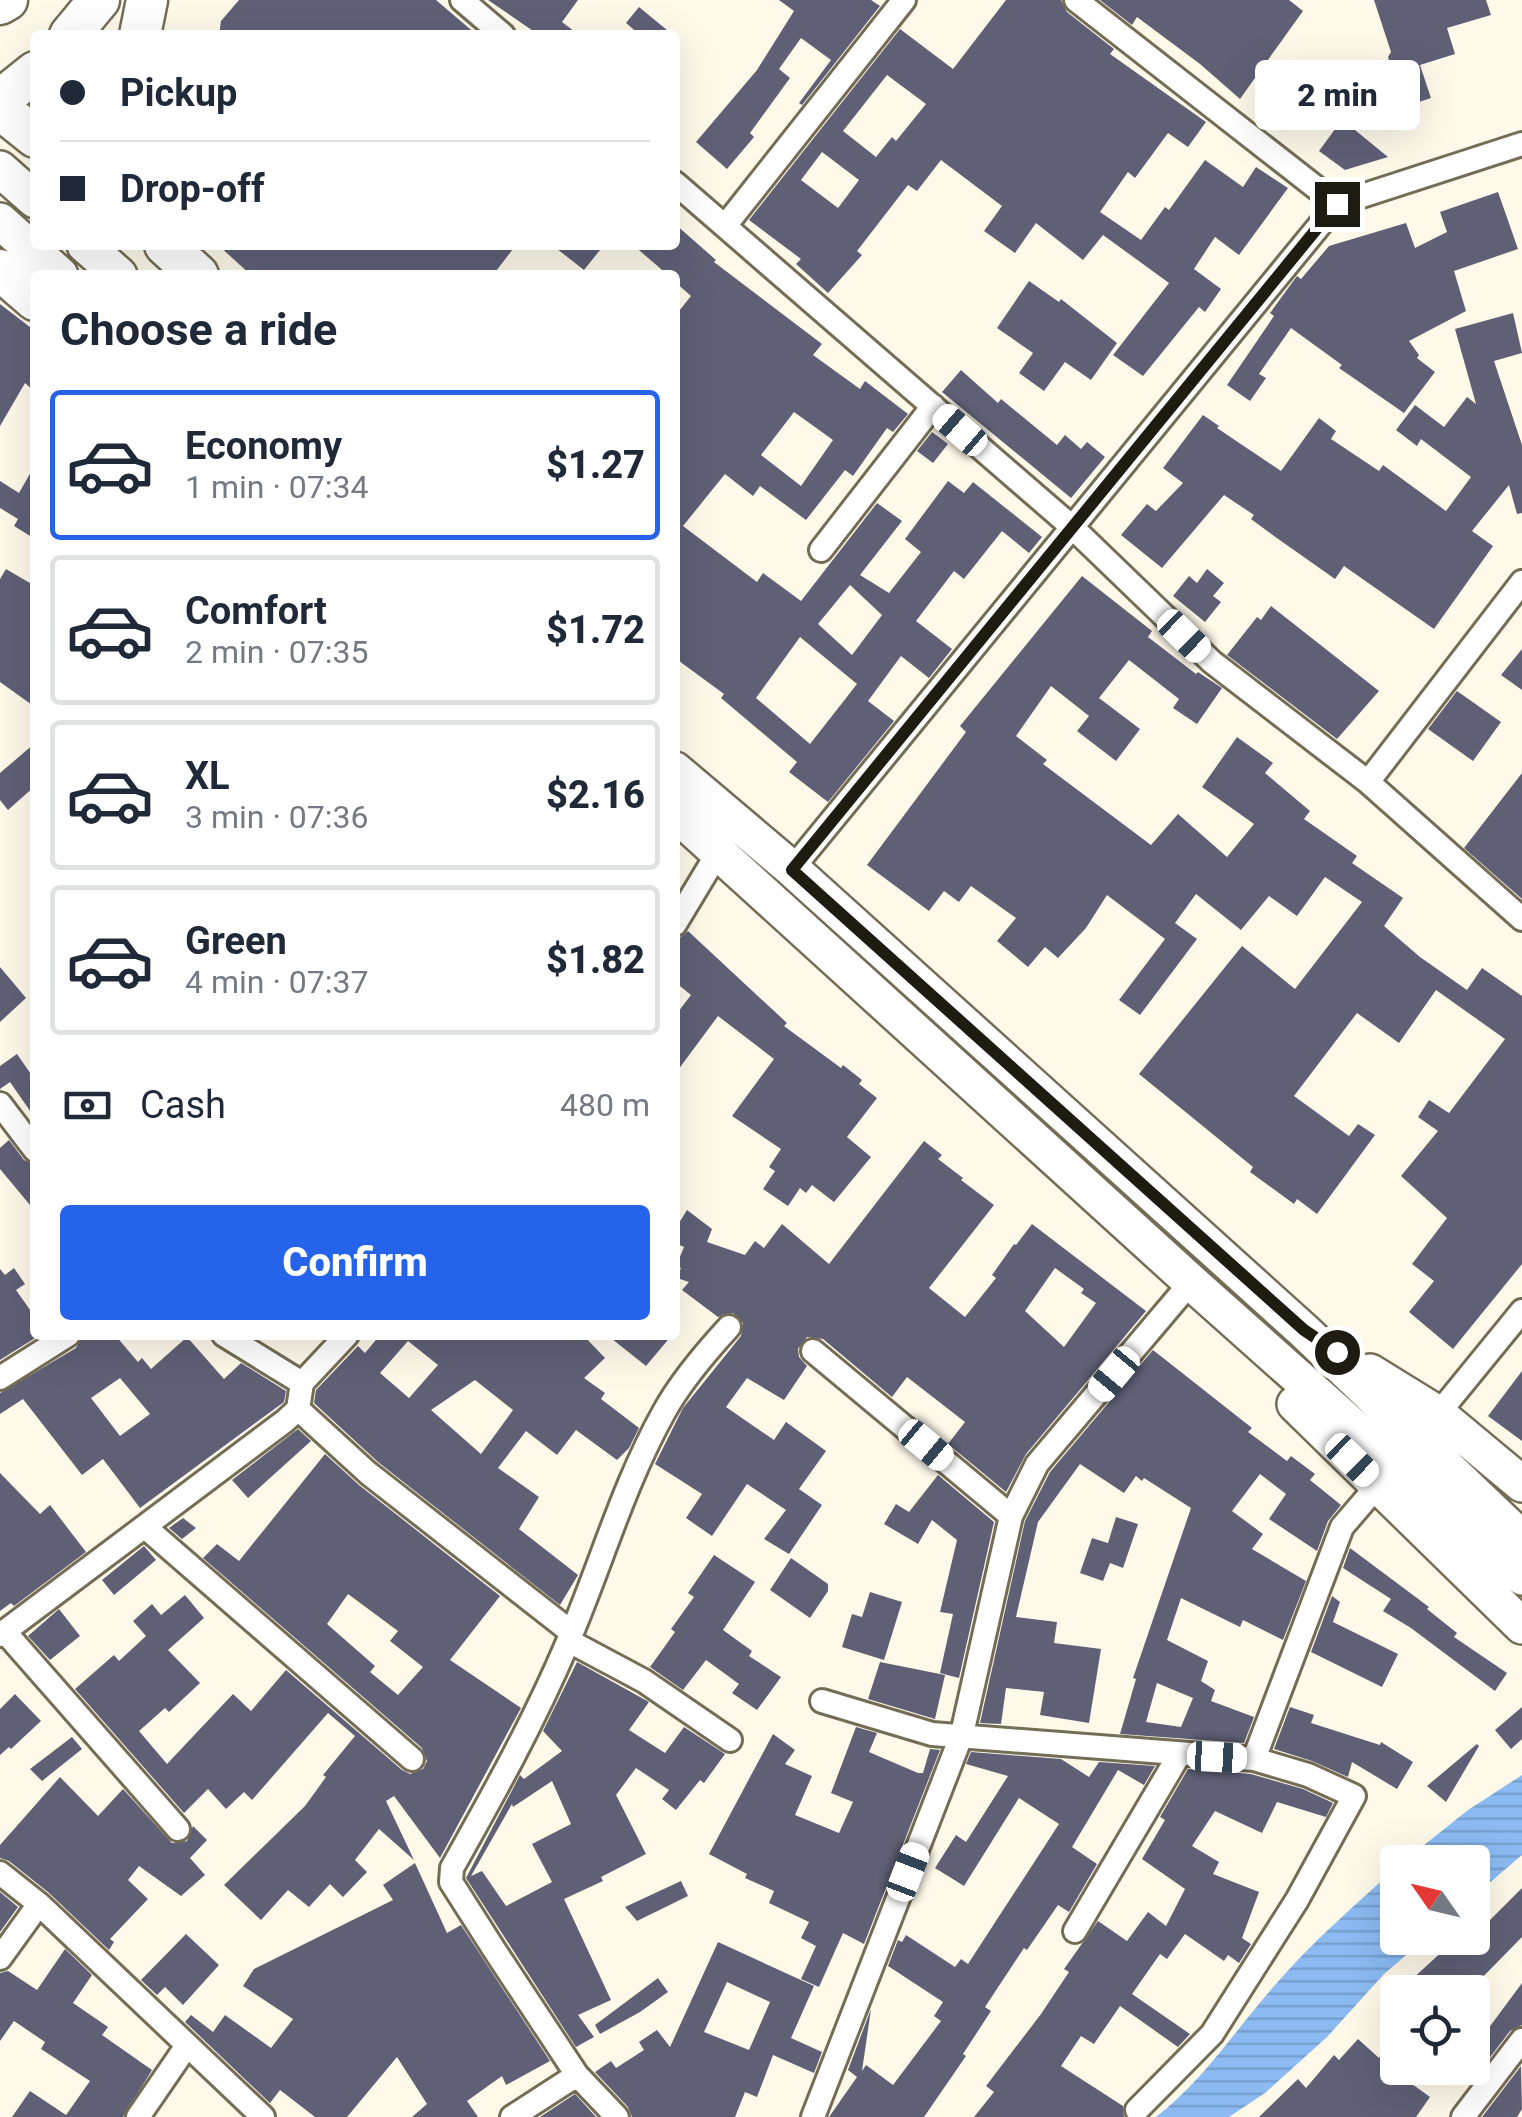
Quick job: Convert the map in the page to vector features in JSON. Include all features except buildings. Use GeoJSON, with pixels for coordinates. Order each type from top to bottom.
{"type":"FeatureCollection","features":[{"type":"Feature","properties":{"kind":"highway"},"geometry":{"type":"LineString","coordinates":[[0,4],[7,0]]}},
{"type":"Feature","properties":{"kind":"highway"},"geometry":{"type":"LineString","coordinates":[[74,30],[99,0]]}},
{"type":"Feature","properties":{"kind":"highway"},"geometry":{"type":"LineString","coordinates":[[141,30],[147,0]]}},
{"type":"Feature","properties":{"kind":"highway"},"geometry":{"type":"LineString","coordinates":[[0,100],[30,76]]}},
{"type":"Feature","properties":{"kind":"highway"},"geometry":{"type":"LineString","coordinates":[[0,109],[30,133]]}},
{"type":"Feature","properties":{"kind":"highway"},"geometry":{"type":"LineString","coordinates":[[170,250],[192,270]]}},
{"type":"Feature","properties":{"kind":"highway"},"geometry":{"type":"LineString","coordinates":[[0,270],[30,296]]}},
{"type":"Feature","properties":{"kind":"main road"},"geometry":{"type":"LineString","coordinates":[[0,168],[30,195]]}},
{"type":"Feature","properties":{"kind":"main road"},"geometry":{"type":"LineString","coordinates":[[0,221],[30,248]]}},
{"type":"Feature","properties":{"kind":"main road"},"geometry":{"type":"LineString","coordinates":[[32,250],[54,270]]}},
{"type":"Feature","properties":{"kind":"main road"},"geometry":{"type":"LineString","coordinates":[[91,250],[113,270]]}},
{"type":"Feature","properties":{"kind":"main road"},"geometry":{"type":"LineString","coordinates":[[680,774],[792,870],[1304,1330],[1522,1577]]}},
{"type":"Feature","properties":{"kind":"main road"},"geometry":{"type":"LineString","coordinates":[[680,817],[1191,1282],[1522,1539]]}},
{"type":"Feature","properties":{"kind":"main road"},"geometry":{"type":"LineString","coordinates":[[1028,1133],[1057,1108]]}},
{"type":"Feature","properties":{"kind":"main road"},"geometry":{"type":"LineString","coordinates":[[1407,1450],[1522,1484]]}},
{"type":"Feature","properties":{"kind":"main road"},"geometry":{"type":"LineString","coordinates":[[1407,1450],[1522,1626]]}},
{"type":"Feature","properties":{"kind":"street"},"geometry":{"type":"LineString","coordinates":[[462,0],[497,30]]}},
{"type":"Feature","properties":{"kind":"street"},"geometry":{"type":"LineString","coordinates":[[725,226],[904,0]]}},
{"type":"Feature","properties":{"kind":"street"},"geometry":{"type":"LineString","coordinates":[[1076,0],[1337,204]]}},
{"type":"Feature","properties":{"kind":"street"},"geometry":{"type":"LineString","coordinates":[[792,870],[1337,204],[1522,144]]}},
{"type":"Feature","properties":{"kind":"street"},"geometry":{"type":"LineString","coordinates":[[680,187],[1072,527],[1212,662],[1368,782],[1522,919]]}},
{"type":"Feature","properties":{"kind":"street"},"geometry":{"type":"LineString","coordinates":[[821,550],[933,406]]}},
{"type":"Feature","properties":{"kind":"street"},"geometry":{"type":"LineString","coordinates":[[1368,782],[1522,582]]}},
{"type":"Feature","properties":{"kind":"street"},"geometry":{"type":"LineString","coordinates":[[680,916],[719,851]]}},
{"type":"Feature","properties":{"kind":"street"},"geometry":{"type":"LineString","coordinates":[[0,1104],[30,1143]]}},
{"type":"Feature","properties":{"kind":"street"},"geometry":{"type":"LineString","coordinates":[[813,2117],[962,1734],[1011,1516],[1038,1464],[1191,1282]]}},
{"type":"Feature","properties":{"kind":"street"},"geometry":{"type":"LineString","coordinates":[[1254,1760],[1342,1526],[1522,1312]]}},
{"type":"Feature","properties":{"kind":"street"},"geometry":{"type":"LineString","coordinates":[[617,2117],[578,2075],[451,1882],[452,1868],[514,1759],[665,1410],[704,1355],[729,1328]]}},
{"type":"Feature","properties":{"kind":"street"},"geometry":{"type":"LineString","coordinates":[[0,1378],[60,1340]]}},
{"type":"Feature","properties":{"kind":"street"},"geometry":{"type":"LineString","coordinates":[[232,1340],[302,1383]]}},
{"type":"Feature","properties":{"kind":"street"},"geometry":{"type":"LineString","coordinates":[[178,1829],[3,1634],[298,1409],[302,1383],[342,1340]]}},
{"type":"Feature","properties":{"kind":"street"},"geometry":{"type":"LineString","coordinates":[[812,1350],[1011,1516]]}},
{"type":"Feature","properties":{"kind":"street"},"geometry":{"type":"LineString","coordinates":[[298,1409],[368,1473],[570,1636],[730,1740]]}},
{"type":"Feature","properties":{"kind":"street"},"geometry":{"type":"LineString","coordinates":[[144,1528],[412,1759]]}},
{"type":"Feature","properties":{"kind":"street"},"geometry":{"type":"LineString","coordinates":[[822,1701],[932,1734],[1254,1760],[1352,1792],[1353,1800],[1297,1900],[1212,2034],[1138,2110]]}},
{"type":"Feature","properties":{"kind":"street"},"geometry":{"type":"LineString","coordinates":[[1075,1931],[1179,1755]]}},
{"type":"Feature","properties":{"kind":"street"},"geometry":{"type":"LineString","coordinates":[[0,1873],[39,1904],[263,2117]]}},
{"type":"Feature","properties":{"kind":"street"},"geometry":{"type":"LineString","coordinates":[[0,1958],[39,1904]]}},
{"type":"Feature","properties":{"kind":"street"},"geometry":{"type":"LineString","coordinates":[[138,2117],[186,2047]]}},
{"type":"Feature","properties":{"kind":"street"},"geometry":{"type":"LineString","coordinates":[[1462,2117],[1520,2047]]}},
{"type":"Feature","properties":{"kind":"street"},"geometry":{"type":"LineString","coordinates":[[512,2117],[578,2075]]}},
{"type":"Feature","properties":{"kind":"water"},"geometry":{"type":"Polygon","coordinates":[[[1522,1775],[1522,1855],[1490,1882],[1490,1845],[1424,1845],[1522,1775]]]}},
{"type":"Feature","properties":{"kind":"water"},"geometry":{"type":"Polygon","coordinates":[[[1380,1882],[1380,1955],[1406,1955],[1380,1975],[1327,2037],[1265,2093],[1229,2117],[1156,2117],[1204,2071],[1261,2002],[1334,1924],[1380,1882]]]}},
{"type":"Feature","properties":{"kind":"route"},"geometry":{"type":"LineString","coordinates":[[1337,204],[792,870],[1304,1330],[1337,1352]]}}]}
